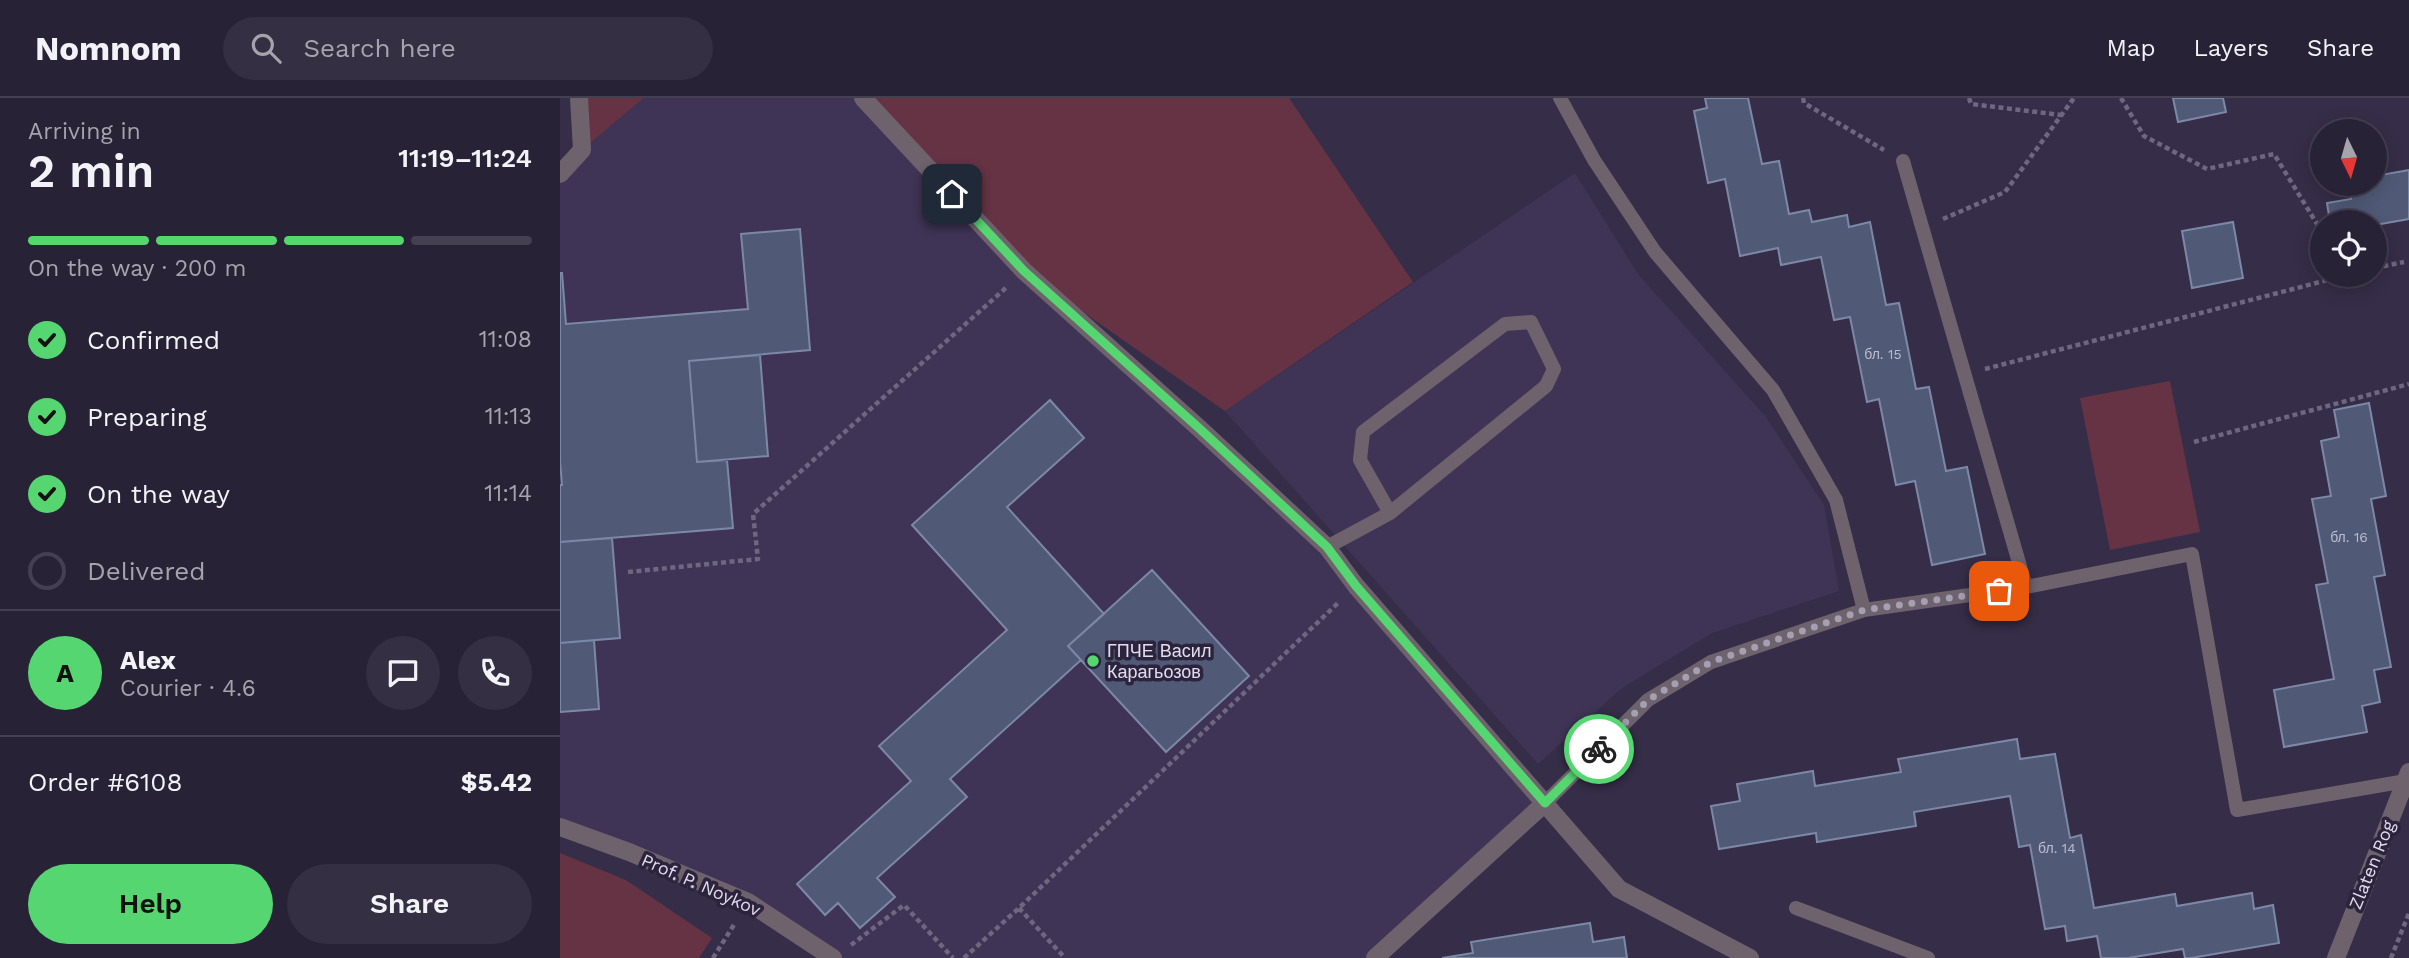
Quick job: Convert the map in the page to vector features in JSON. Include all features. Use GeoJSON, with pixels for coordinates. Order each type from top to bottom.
{"type":"FeatureCollection","features":[{"type":"Feature","properties":{"kind":"street"},"geometry":{"type":"LineString","coordinates":[[560,174],[582,150],[579,98]]}},
{"type":"Feature","properties":{"kind":"street"},"geometry":{"type":"LineString","coordinates":[[863,98],[1024,271],[1327,547],[1356,586],[1619,888],[1750,958]]}},
{"type":"Feature","properties":{"kind":"street","name":"Zlaten Rog"},"geometry":{"type":"LineString","coordinates":[[2336,958],[2407,776]]}},
{"type":"Feature","properties":{"kind":"street"},"geometry":{"type":"LineString","coordinates":[[1375,958],[1545,803]]}},
{"type":"Feature","properties":{"kind":"street","name":"Prof. P. Noykov"},"geometry":{"type":"LineString","coordinates":[[560,827],[629,852],[748,902],[833,958]]}},
{"type":"Feature","properties":{"kind":"lane"},"geometry":{"type":"LineString","coordinates":[[1560,98],[1594,160],[1655,252],[1773,390],[1836,500],[1864,610]]}},
{"type":"Feature","properties":{"kind":"lane"},"geometry":{"type":"LineString","coordinates":[[1903,161],[2026,587]]}},
{"type":"Feature","properties":{"kind":"lane"},"geometry":{"type":"LineString","coordinates":[[1327,547],[1390,513],[1546,386],[1553,369],[1531,322],[1505,324],[1363,432],[1360,460],[1390,513]]}},
{"type":"Feature","properties":{"kind":"lane"},"geometry":{"type":"LineString","coordinates":[[1545,803],[1648,700],[1711,662],[1864,610],[2026,587],[2192,554],[2237,810],[2407,776]]}},
{"type":"Feature","properties":{"kind":"lane"},"geometry":{"type":"LineString","coordinates":[[1796,908],[1928,958]]}},
{"type":"Feature","properties":{"kind":"path"},"geometry":{"type":"LineString","coordinates":[[1803,98],[1804,103],[1903,161]]}},
{"type":"Feature","properties":{"kind":"path"},"geometry":{"type":"LineString","coordinates":[[1969,98],[1971,104],[2062,115]]}},
{"type":"Feature","properties":{"kind":"path"},"geometry":{"type":"LineString","coordinates":[[1922,228],[2005,192],[2074,98]]}},
{"type":"Feature","properties":{"kind":"path"},"geometry":{"type":"LineString","coordinates":[[2121,98],[2144,136],[2207,169],[2274,154],[2310,212]]}},
{"type":"Feature","properties":{"kind":"path"},"geometry":{"type":"LineString","coordinates":[[2387,266],[2404,262]]}},
{"type":"Feature","properties":{"kind":"path"},"geometry":{"type":"LineString","coordinates":[[628,572],[758,559],[753,514],[1024,271]]}},
{"type":"Feature","properties":{"kind":"path"},"geometry":{"type":"LineString","coordinates":[[1965,374],[2310,285]]}},
{"type":"Feature","properties":{"kind":"path"},"geometry":{"type":"LineString","coordinates":[[2194,442],[2409,384]]}},
{"type":"Feature","properties":{"kind":"path"},"geometry":{"type":"LineString","coordinates":[[964,958],[1356,586]]}},
{"type":"Feature","properties":{"kind":"path"},"geometry":{"type":"LineString","coordinates":[[713,958],[748,902]]}},
{"type":"Feature","properties":{"kind":"path"},"geometry":{"type":"LineString","coordinates":[[833,958],[904,905],[953,958]]}},
{"type":"Feature","properties":{"kind":"path"},"geometry":{"type":"LineString","coordinates":[[1019,908],[1065,958]]}},
{"type":"Feature","properties":{"kind":"path"},"geometry":{"type":"LineString","coordinates":[[2391,958],[2409,913]]}},
{"type":"Feature","properties":{"kind":"shaded area"},"geometry":{"type":"Polygon","coordinates":[[[579,98],[644,98],[582,150],[579,98]]]}},
{"type":"Feature","properties":{"kind":"shaded area","name":"ГПЧЕ Васил Карагьозов"},"geometry":{"type":"Polygon","coordinates":[[[644,98],[863,98],[1356,586],[1545,803],[1375,958],[842,958],[832,948],[560,824],[560,174],[582,150],[644,98]]]}},
{"type":"Feature","properties":{"kind":"shaded area"},"geometry":{"type":"Polygon","coordinates":[[[863,98],[1289,98],[1413,282],[1225,411],[1024,271],[863,98]]]}},
{"type":"Feature","properties":{"kind":"shaded area"},"geometry":{"type":"Polygon","coordinates":[[[1575,173],[1638,274],[1766,417],[1824,505],[1839,591],[1712,633],[1622,688],[1538,764],[1225,411],[1575,173]]]}},
{"type":"Feature","properties":{"kind":"shaded area"},"geometry":{"type":"Polygon","coordinates":[[[2170,381],[2200,532],[2110,550],[2080,398],[2170,381]]]}},
{"type":"Feature","properties":{"kind":"shaded area"},"geometry":{"type":"Polygon","coordinates":[[[560,853],[626,880],[712,938],[699,958],[560,958],[560,853]]]}},
{"type":"Feature","properties":{"kind":"building"},"geometry":{"type":"Polygon","coordinates":[[[1705,98],[1748,98],[1762,164],[1779,161],[1789,214],[1809,210],[1812,222],[1847,215],[1849,227],[1870,222],[1886,305],[1899,303],[1916,389],[1929,387],[1946,471],[1967,467],[1985,554],[1932,565],[1915,481],[1896,485],[1879,399],[1867,402],[1850,317],[1834,320],[1821,257],[1781,265],[1778,248],[1740,256],[1725,179],[1708,183],[1694,111],[1707,108],[1705,98]]]}},
{"type":"Feature","properties":{"kind":"building"},"geometry":{"type":"Polygon","coordinates":[[[2173,98],[2223,98],[2226,112],[2178,122],[2173,98]]]}},
{"type":"Feature","properties":{"kind":"building"},"geometry":{"type":"Polygon","coordinates":[[[2409,170],[2409,219],[2387,223],[2387,210],[2328,210],[2327,203],[2351,199],[2351,196],[2387,196],[2387,174],[2409,170]]]}},
{"type":"Feature","properties":{"kind":"building"},"geometry":{"type":"Polygon","coordinates":[[[2233,222],[2243,278],[2192,288],[2182,231],[2233,222]]]}},
{"type":"Feature","properties":{"kind":"building"},"geometry":{"type":"Polygon","coordinates":[[[800,229],[810,350],[689,361],[697,462],[727,460],[733,528],[560,542],[560,273],[566,324],[748,309],[741,234],[800,229]]]}},
{"type":"Feature","properties":{"kind":"building"},"geometry":{"type":"Polygon","coordinates":[[[760,355],[768,456],[697,462],[689,361],[760,355]]]}},
{"type":"Feature","properties":{"kind":"building"},"geometry":{"type":"Polygon","coordinates":[[[1050,400],[1084,438],[1007,507],[1104,614],[1068,646],[1081,660],[950,779],[967,797],[877,878],[895,897],[860,928],[838,903],[825,915],[797,884],[911,781],[879,746],[1007,630],[912,525],[1050,400]]]}},
{"type":"Feature","properties":{"kind":"building"},"geometry":{"type":"Polygon","coordinates":[[[2369,403],[2386,496],[2371,499],[2385,575],[2374,577],[2391,667],[2374,670],[2380,702],[2362,706],[2367,732],[2284,747],[2274,690],[2334,679],[2316,585],[2328,583],[2312,499],[2331,496],[2321,441],[2339,437],[2334,410],[2369,403]]]}},
{"type":"Feature","properties":{"kind":"building"},"geometry":{"type":"Polygon","coordinates":[[[612,538],[620,638],[560,643],[560,542],[612,538]]]}},
{"type":"Feature","properties":{"kind":"building"},"geometry":{"type":"Polygon","coordinates":[[[1152,570],[1249,676],[1166,752],[1068,646],[1152,570]]]}},
{"type":"Feature","properties":{"kind":"building"},"geometry":{"type":"Polygon","coordinates":[[[594,640],[599,709],[560,712],[560,643],[594,640]]]}},
{"type":"Feature","properties":{"kind":"building"},"geometry":{"type":"Polygon","coordinates":[[[2017,739],[2020,759],[2055,754],[2070,838],[2081,835],[2094,908],[2175,894],[2177,906],[2252,893],[2254,909],[2273,905],[2279,943],[2191,958],[2185,958],[2183,949],[2128,958],[2101,958],[2097,936],[2067,941],[2065,926],[2045,929],[2030,845],[2019,847],[2010,796],[1914,812],[1916,826],[1817,842],[1816,833],[1719,849],[1711,806],[1740,801],[1737,784],[1813,771],[1815,786],[1901,772],[1898,759],[2017,739]]]}},
{"type":"Feature","properties":{"kind":"building"},"geometry":{"type":"Polygon","coordinates":[[[1590,923],[1593,942],[1624,937],[1627,958],[1442,958],[1473,953],[1471,942],[1590,923]]]}},
{"type":"Feature","properties":{"kind":"way so far"},"geometry":{"type":"LineString","coordinates":[[1599,749],[1648,700],[1711,662],[1864,610],[1999,591]]}},
{"type":"Feature","properties":{"kind":"place","name":"ГПЧЕ Васил Карагьозов"},"geometry":{"type":"Point","coordinates":[1093,661]}},
{"type":"Feature","properties":{"kind":"route"},"geometry":{"type":"LineString","coordinates":[[952,194],[1024,271],[1327,547],[1356,586],[1545,803],[1599,749]]}}]}
